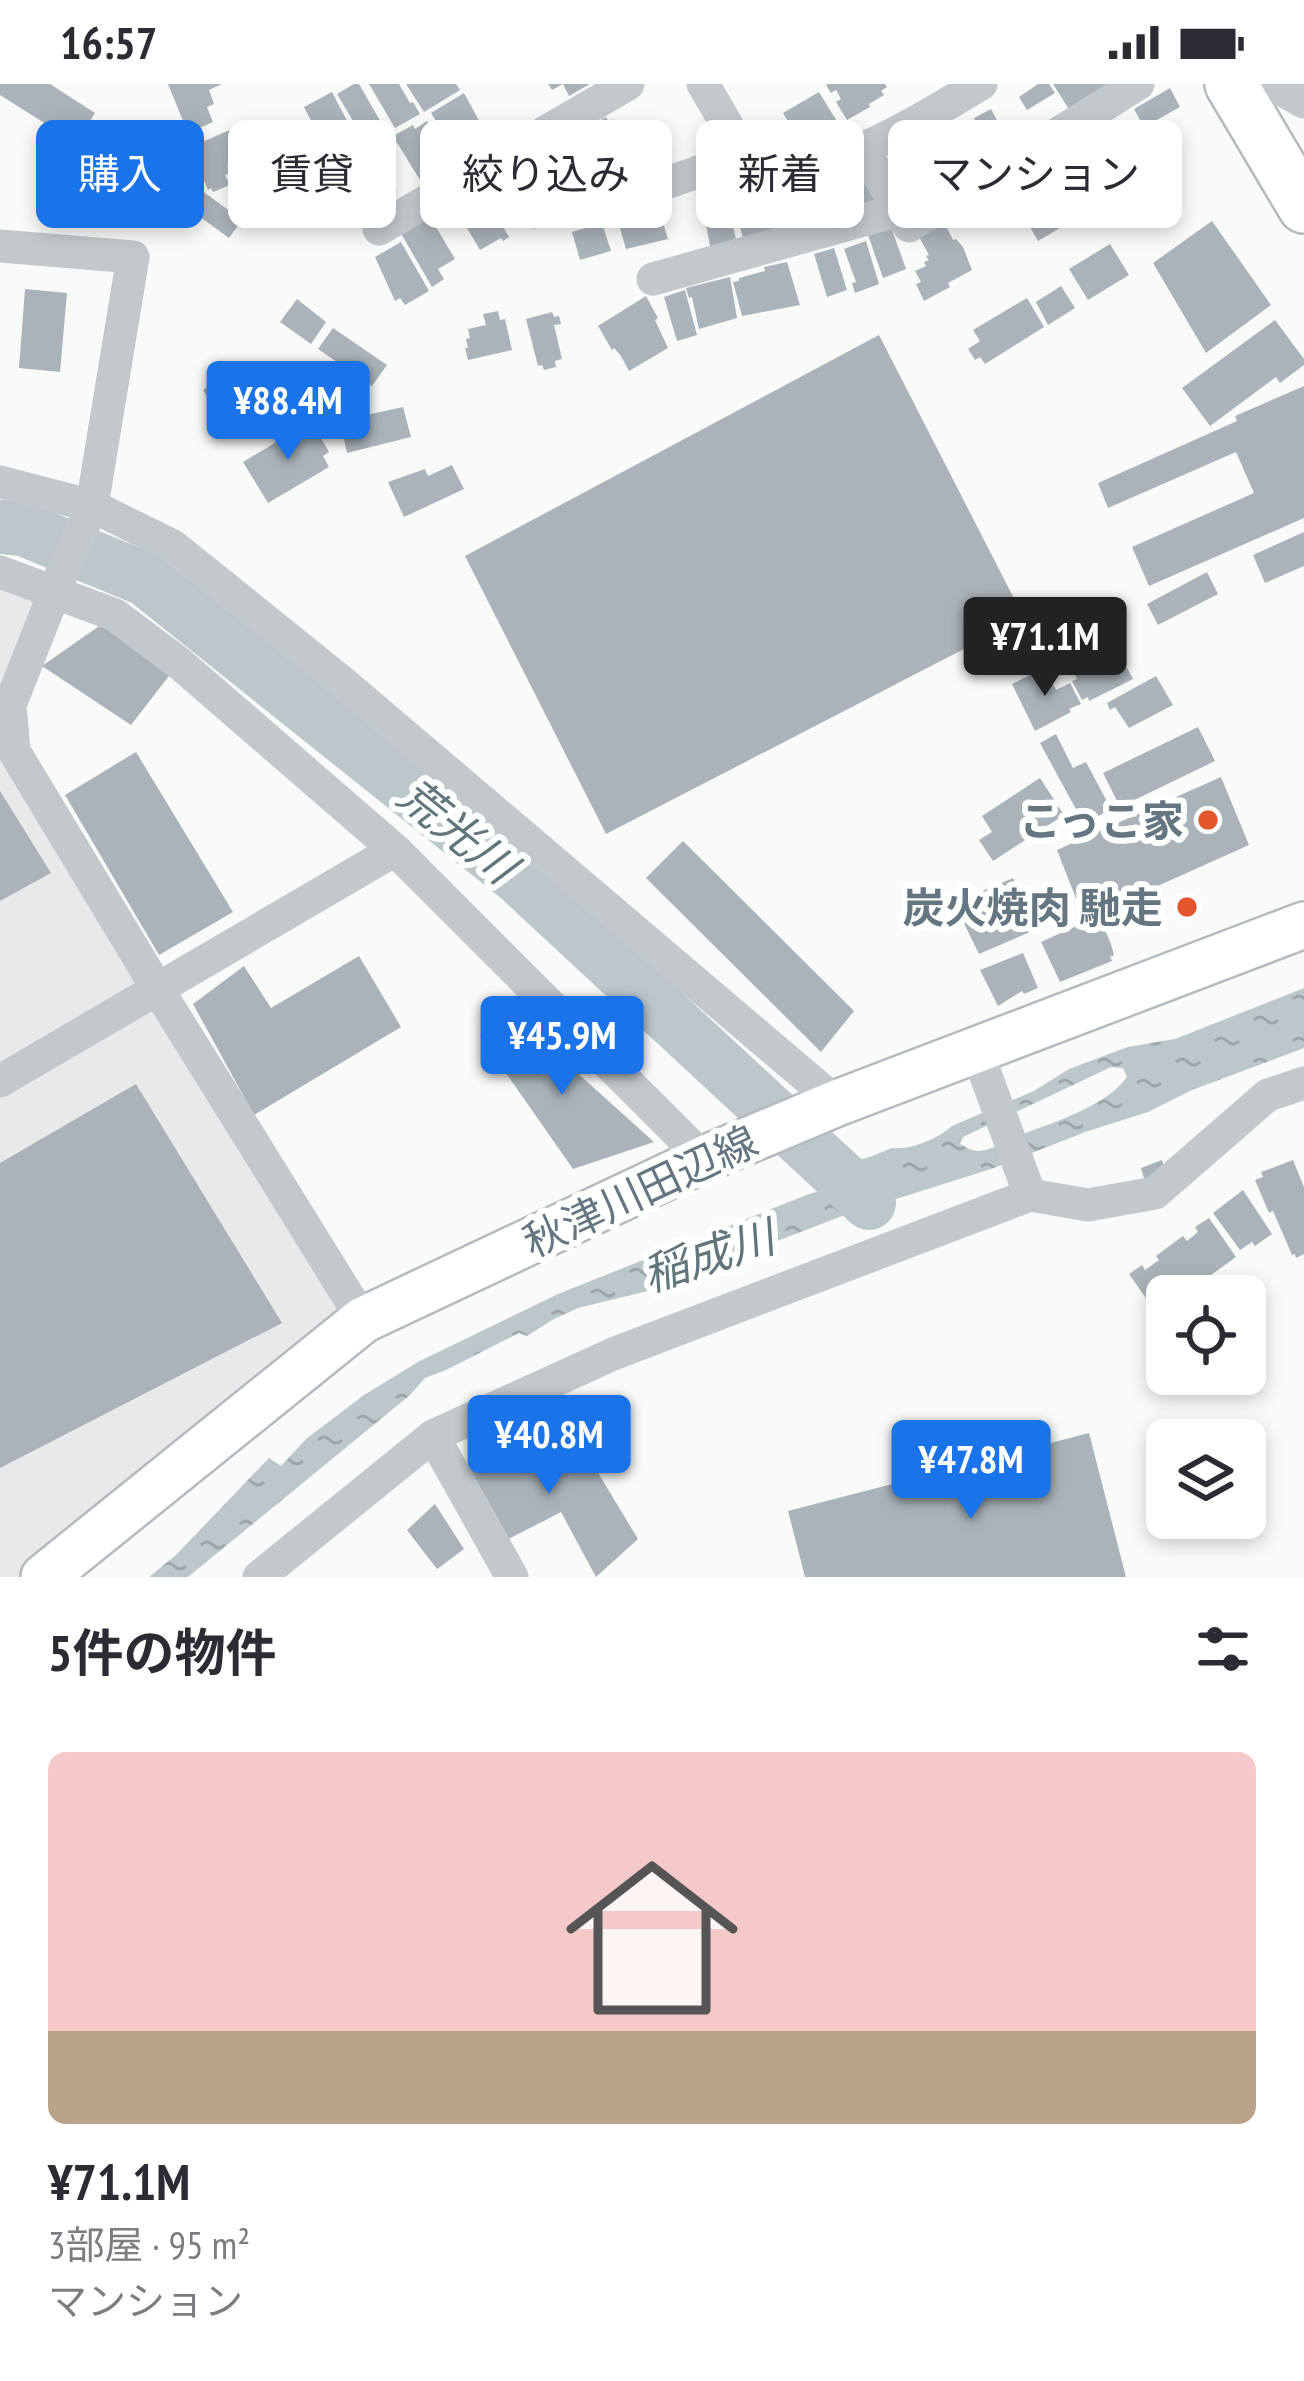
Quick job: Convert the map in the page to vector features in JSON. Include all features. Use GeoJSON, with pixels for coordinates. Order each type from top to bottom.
{"type":"FeatureCollection","features":[{"type":"Feature","properties":{"kind":"highway"},"geometry":{"type":"LineString","coordinates":[[1231,84],[1304,207]]}},
{"type":"Feature","properties":{"kind":"main road","name":"秋津川田辺線"},"geometry":{"type":"LineString","coordinates":[[44,1577],[363,1320],[704,1159],[837,1103],[982,1066],[1304,925]]}},
{"type":"Feature","properties":{"kind":"street"},"geometry":{"type":"LineString","coordinates":[[379,229],[628,84]]}},
{"type":"Feature","properties":{"kind":"street"},"geometry":{"type":"LineString","coordinates":[[703,84],[724,120]]}},
{"type":"Feature","properties":{"kind":"street"},"geometry":{"type":"LineString","coordinates":[[864,146],[981,84]]}},
{"type":"Feature","properties":{"kind":"street"},"geometry":{"type":"LineString","coordinates":[[1080,120],[1138,84]]}},
{"type":"Feature","properties":{"kind":"street"},"geometry":{"type":"LineString","coordinates":[[1260,84],[1304,102]]}},
{"type":"Feature","properties":{"kind":"street"},"geometry":{"type":"LineString","coordinates":[[864,150],[888,192]]}},
{"type":"Feature","properties":{"kind":"street"},"geometry":{"type":"LineString","coordinates":[[653,279],[888,214]]}},
{"type":"Feature","properties":{"kind":"street"},"geometry":{"type":"LineString","coordinates":[[0,246],[133,257],[89,513],[10,705],[14,751],[363,1320]]}},
{"type":"Feature","properties":{"kind":"street"},"geometry":{"type":"LineString","coordinates":[[0,482],[172,546],[342,682],[837,1103]]}},
{"type":"Feature","properties":{"kind":"street"},"geometry":{"type":"LineString","coordinates":[[0,572],[58,582],[115,615],[179,663],[395,850],[704,1159]]}},
{"type":"Feature","properties":{"kind":"street"},"geometry":{"type":"LineString","coordinates":[[0,1081],[395,850]]}},
{"type":"Feature","properties":{"kind":"street"},"geometry":{"type":"LineString","coordinates":[[982,1066],[1030,1195]]}},
{"type":"Feature","properties":{"kind":"street"},"geometry":{"type":"LineString","coordinates":[[259,1577],[433,1436],[613,1354],[1030,1195],[1088,1205],[1155,1192],[1268,1095],[1304,1083]]}},
{"type":"Feature","properties":{"kind":"street"},"geometry":{"type":"LineString","coordinates":[[433,1436],[512,1577]]}},
{"type":"Feature","properties":{"kind":"shaded area"},"geometry":{"type":"Polygon","coordinates":[[[0,572],[55,591],[14,751],[363,1320],[44,1577],[0,1577],[0,572]]]}},
{"type":"Feature","properties":{"kind":"water","name":"稲成川"},"geometry":{"type":"Polygon","coordinates":[[[1304,988],[1304,1048],[991,1169],[842,1216],[648,1291],[578,1308],[527,1336],[519,1333],[425,1378],[188,1577],[149,1577],[269,1458],[281,1466],[306,1439],[418,1362],[558,1294],[839,1184],[847,1177],[843,1170],[802,1168],[801,1163],[828,1151],[860,1159],[916,1145],[1034,1091],[1069,1069],[1128,1047],[1175,1039],[1304,988]],[[1111,1067],[963,1137],[960,1144],[987,1150],[1076,1113],[1118,1088],[1127,1077],[1123,1068],[1111,1067]]]}},
{"type":"Feature","properties":{"kind":"building"},"geometry":{"type":"Polygon","coordinates":[[[0,84],[50,84],[95,113],[91,120],[40,120],[0,95],[0,84]]]}},
{"type":"Feature","properties":{"kind":"building"},"geometry":{"type":"Polygon","coordinates":[[[168,84],[222,84],[209,90],[214,104],[207,107],[213,122],[204,126],[204,120],[183,120],[168,84]]]}},
{"type":"Feature","properties":{"kind":"building"},"geometry":{"type":"Polygon","coordinates":[[[359,84],[380,120],[352,120],[337,94],[359,84]]]}},
{"type":"Feature","properties":{"kind":"building"},"geometry":{"type":"Polygon","coordinates":[[[369,84],[399,84],[420,114],[396,127],[396,120],[390,120],[369,84]]]}},
{"type":"Feature","properties":{"kind":"building"},"geometry":{"type":"Polygon","coordinates":[[[406,84],[456,84],[460,90],[424,112],[406,84]]]}},
{"type":"Feature","properties":{"kind":"building"},"geometry":{"type":"Polygon","coordinates":[[[563,84],[590,84],[569,96],[563,84]]]}},
{"type":"Feature","properties":{"kind":"building"},"geometry":{"type":"Polygon","coordinates":[[[1038,84],[1049,84],[1055,93],[1027,110],[1019,97],[1038,84]]]}},
{"type":"Feature","properties":{"kind":"building"},"geometry":{"type":"Polygon","coordinates":[[[1053,84],[1121,84],[1075,119],[1053,84]]]}},
{"type":"Feature","properties":{"kind":"building"},"geometry":{"type":"Polygon","coordinates":[[[826,85],[887,87],[870,107],[847,120],[836,102],[841,99],[836,90],[831,93],[826,85]]]}},
{"type":"Feature","properties":{"kind":"building"},"geometry":{"type":"Polygon","coordinates":[[[1170,88],[1180,107],[1157,120],[1140,120],[1134,109],[1170,88]]]}},
{"type":"Feature","properties":{"kind":"building"},"geometry":{"type":"Polygon","coordinates":[[[332,92],[347,120],[311,120],[304,107],[332,92]]]}},
{"type":"Feature","properties":{"kind":"building"},"geometry":{"type":"Polygon","coordinates":[[[819,92],[836,120],[787,120],[783,113],[819,92]]]}},
{"type":"Feature","properties":{"kind":"building"},"geometry":{"type":"Polygon","coordinates":[[[464,93],[479,120],[435,120],[431,113],[464,93]]]}},
{"type":"Feature","properties":{"kind":"building"},"geometry":{"type":"Polygon","coordinates":[[[991,109],[997,120],[975,120],[991,109]]]}},
{"type":"Feature","properties":{"kind":"building"},"geometry":{"type":"Polygon","coordinates":[[[413,125],[415,129],[420,126],[420,180],[396,141],[396,134],[413,125]]]}},
{"type":"Feature","properties":{"kind":"building"},"geometry":{"type":"Polygon","coordinates":[[[228,131],[228,186],[213,192],[204,180],[204,141],[228,131]]]}},
{"type":"Feature","properties":{"kind":"building"},"geometry":{"type":"Polygon","coordinates":[[[864,177],[878,207],[864,214],[864,177]]]}},
{"type":"Feature","properties":{"kind":"building"},"geometry":{"type":"Polygon","coordinates":[[[204,192],[228,210],[228,228],[236,228],[229,238],[204,220],[204,192]]]}},
{"type":"Feature","properties":{"kind":"building"},"geometry":{"type":"Polygon","coordinates":[[[420,220],[420,228],[437,228],[455,259],[438,269],[444,279],[432,287],[400,232],[420,220]]]}},
{"type":"Feature","properties":{"kind":"building"},"geometry":{"type":"Polygon","coordinates":[[[1212,221],[1271,305],[1206,353],[1153,263],[1212,221]]]}},
{"type":"Feature","properties":{"kind":"building"},"geometry":{"type":"Polygon","coordinates":[[[467,228],[504,228],[509,237],[480,250],[467,228]]]}},
{"type":"Feature","properties":{"kind":"building"},"geometry":{"type":"Polygon","coordinates":[[[604,228],[611,251],[580,260],[572,232],[604,228]]]}},
{"type":"Feature","properties":{"kind":"building"},"geometry":{"type":"Polygon","coordinates":[[[620,228],[665,228],[668,239],[626,249],[620,228]]]}},
{"type":"Feature","properties":{"kind":"building"},"geometry":{"type":"Polygon","coordinates":[[[707,228],[733,228],[739,250],[712,257],[707,228]]]}},
{"type":"Feature","properties":{"kind":"building"},"geometry":{"type":"Polygon","coordinates":[[[740,228],[783,228],[784,233],[743,238],[740,228]]]}},
{"type":"Feature","properties":{"kind":"building"},"geometry":{"type":"Polygon","coordinates":[[[891,228],[906,269],[883,278],[868,235],[891,228]]]}},
{"type":"Feature","properties":{"kind":"building"},"geometry":{"type":"Polygon","coordinates":[[[947,228],[963,247],[972,270],[924,301],[915,271],[926,266],[929,255],[918,235],[947,228]]]}},
{"type":"Feature","properties":{"kind":"building"},"geometry":{"type":"Polygon","coordinates":[[[1031,228],[1060,228],[1038,241],[1031,228]]]}},
{"type":"Feature","properties":{"kind":"building"},"geometry":{"type":"Polygon","coordinates":[[[866,241],[879,284],[855,293],[852,283],[856,282],[844,249],[866,241]]]}},
{"type":"Feature","properties":{"kind":"building"},"geometry":{"type":"Polygon","coordinates":[[[401,242],[429,291],[405,305],[400,298],[395,301],[375,257],[401,242]]]}},
{"type":"Feature","properties":{"kind":"building"},"geometry":{"type":"Polygon","coordinates":[[[1110,244],[1129,275],[1088,300],[1069,269],[1110,244]]]}},
{"type":"Feature","properties":{"kind":"building"},"geometry":{"type":"Polygon","coordinates":[[[834,248],[847,290],[827,297],[814,254],[834,248]]]}},
{"type":"Feature","properties":{"kind":"building"},"geometry":{"type":"Polygon","coordinates":[[[787,262],[800,305],[742,316],[733,282],[787,262]]]}},
{"type":"Feature","properties":{"kind":"building"},"geometry":{"type":"Polygon","coordinates":[[[730,277],[737,318],[699,329],[686,288],[730,277]]]}},
{"type":"Feature","properties":{"kind":"building"},"geometry":{"type":"Polygon","coordinates":[[[1061,286],[1075,308],[1048,325],[1036,302],[1061,286]]]}},
{"type":"Feature","properties":{"kind":"building"},"geometry":{"type":"Polygon","coordinates":[[[25,289],[67,293],[60,372],[19,368],[25,289]]]}},
{"type":"Feature","properties":{"kind":"building"},"geometry":{"type":"Polygon","coordinates":[[[685,290],[697,335],[677,341],[664,297],[685,290]]]}},
{"type":"Feature","properties":{"kind":"building"},"geometry":{"type":"Polygon","coordinates":[[[646,296],[668,348],[629,371],[598,326],[646,296]]]}},
{"type":"Feature","properties":{"kind":"building"},"geometry":{"type":"Polygon","coordinates":[[[1027,298],[1044,327],[985,364],[980,357],[975,360],[968,349],[980,341],[973,330],[1027,298]]]}},
{"type":"Feature","properties":{"kind":"building"},"geometry":{"type":"Polygon","coordinates":[[[297,299],[326,322],[311,344],[280,322],[297,299]]]}},
{"type":"Feature","properties":{"kind":"building"},"geometry":{"type":"Polygon","coordinates":[[[498,311],[500,320],[505,319],[512,350],[468,360],[468,329],[486,325],[483,314],[498,311]]]}},
{"type":"Feature","properties":{"kind":"building"},"geometry":{"type":"Polygon","coordinates":[[[552,312],[561,324],[554,325],[562,359],[555,361],[556,367],[544,370],[538,366],[526,319],[552,312]]]}},
{"type":"Feature","properties":{"kind":"building"},"geometry":{"type":"Polygon","coordinates":[[[1275,320],[1304,365],[1280,383],[1276,377],[1210,426],[1182,388],[1275,320]]]}},
{"type":"Feature","properties":{"kind":"building"},"geometry":{"type":"Polygon","coordinates":[[[333,328],[387,365],[372,386],[318,349],[333,328]]]}},
{"type":"Feature","properties":{"kind":"building"},"geometry":{"type":"Polygon","coordinates":[[[879,335],[1024,618],[606,834],[465,556],[879,335]]]}},
{"type":"Feature","properties":{"kind":"building"},"geometry":{"type":"Polygon","coordinates":[[[237,368],[246,382],[259,375],[269,390],[237,410],[228,394],[212,404],[203,390],[237,368]]]}},
{"type":"Feature","properties":{"kind":"building"},"geometry":{"type":"Polygon","coordinates":[[[1304,386],[1304,518],[1149,586],[1132,547],[1254,493],[1236,452],[1108,508],[1098,483],[1304,386]]]}},
{"type":"Feature","properties":{"kind":"building"},"geometry":{"type":"Polygon","coordinates":[[[282,390],[291,405],[307,399],[316,412],[284,434],[270,420],[261,426],[250,410],[282,390]]]}},
{"type":"Feature","properties":{"kind":"building"},"geometry":{"type":"Polygon","coordinates":[[[403,407],[411,437],[347,453],[340,421],[403,407]]]}},
{"type":"Feature","properties":{"kind":"building"},"geometry":{"type":"Polygon","coordinates":[[[303,426],[308,436],[317,431],[329,452],[323,456],[329,467],[268,503],[243,462],[303,426]]]}},
{"type":"Feature","properties":{"kind":"building"},"geometry":{"type":"Polygon","coordinates":[[[452,465],[464,489],[404,517],[388,482],[425,469],[428,476],[452,465]]]}},
{"type":"Feature","properties":{"kind":"building"},"geometry":{"type":"Polygon","coordinates":[[[1304,532],[1304,566],[1265,583],[1253,555],[1304,532]]]}},
{"type":"Feature","properties":{"kind":"building"},"geometry":{"type":"Polygon","coordinates":[[[1207,572],[1218,594],[1158,625],[1147,604],[1207,572]]]}},
{"type":"Feature","properties":{"kind":"building"},"geometry":{"type":"Polygon","coordinates":[[[115,615],[179,663],[131,725],[42,666],[115,615]]]}},
{"type":"Feature","properties":{"kind":"building"},"geometry":{"type":"Polygon","coordinates":[[[1110,636],[1133,679],[1082,700],[1067,659],[1110,636]]]}},
{"type":"Feature","properties":{"kind":"building"},"geometry":{"type":"Polygon","coordinates":[[[1044,668],[1056,690],[1070,683],[1081,704],[1035,731],[1012,684],[1044,668]]]}},
{"type":"Feature","properties":{"kind":"building"},"geometry":{"type":"Polygon","coordinates":[[[1156,676],[1173,705],[1129,728],[1107,703],[1156,676]]]}},
{"type":"Feature","properties":{"kind":"building"},"geometry":{"type":"Polygon","coordinates":[[[1198,727],[1215,761],[1120,807],[1103,773],[1198,727]]]}},
{"type":"Feature","properties":{"kind":"building"},"geometry":{"type":"Polygon","coordinates":[[[1056,734],[1073,768],[1086,762],[1111,809],[1084,824],[1040,743],[1056,734]]]}},
{"type":"Feature","properties":{"kind":"building"},"geometry":{"type":"Polygon","coordinates":[[[136,752],[233,912],[159,955],[65,795],[136,752]]]}},
{"type":"Feature","properties":{"kind":"building"},"geometry":{"type":"Polygon","coordinates":[[[1221,777],[1249,845],[1084,919],[1057,850],[1221,777]]]}},
{"type":"Feature","properties":{"kind":"building"},"geometry":{"type":"Polygon","coordinates":[[[1040,778],[1064,815],[993,861],[979,840],[992,832],[982,816],[1040,778]]]}},
{"type":"Feature","properties":{"kind":"building"},"geometry":{"type":"Polygon","coordinates":[[[0,791],[51,873],[0,901],[0,791]]]}},
{"type":"Feature","properties":{"kind":"building"},"geometry":{"type":"Polygon","coordinates":[[[683,841],[854,1011],[821,1052],[646,878],[683,841]]]}},
{"type":"Feature","properties":{"kind":"building"},"geometry":{"type":"Polygon","coordinates":[[[1013,878],[1037,929],[979,954],[954,903],[1013,878]]]}},
{"type":"Feature","properties":{"kind":"building"},"geometry":{"type":"Polygon","coordinates":[[[1099,916],[1111,944],[1112,961],[1060,982],[1041,942],[1099,916]]]}},
{"type":"Feature","properties":{"kind":"building"},"geometry":{"type":"Polygon","coordinates":[[[1023,953],[1038,988],[1022,991],[998,1006],[980,970],[1023,953]]]}},
{"type":"Feature","properties":{"kind":"building"},"geometry":{"type":"Polygon","coordinates":[[[359,956],[401,1027],[254,1115],[193,1004],[244,966],[271,1008],[359,956]]]}},
{"type":"Feature","properties":{"kind":"building"},"geometry":{"type":"Polygon","coordinates":[[[514,1016],[654,1142],[573,1169],[480,1036],[514,1016]]]}},
{"type":"Feature","properties":{"kind":"building"},"geometry":{"type":"Polygon","coordinates":[[[136,1084],[282,1323],[0,1468],[0,1163],[136,1084]]]}},
{"type":"Feature","properties":{"kind":"building"},"geometry":{"type":"Polygon","coordinates":[[[1162,1160],[1167,1175],[1145,1182],[1141,1168],[1162,1160]]]}},
{"type":"Feature","properties":{"kind":"building"},"geometry":{"type":"Polygon","coordinates":[[[1293,1160],[1304,1187],[1304,1254],[1296,1258],[1255,1180],[1263,1177],[1261,1172],[1293,1160]]]}},
{"type":"Feature","properties":{"kind":"building"},"geometry":{"type":"Polygon","coordinates":[[[1243,1190],[1272,1234],[1240,1250],[1213,1213],[1243,1190]]]}},
{"type":"Feature","properties":{"kind":"building"},"geometry":{"type":"Polygon","coordinates":[[[1209,1218],[1236,1257],[1211,1275],[1146,1275],[1146,1298],[1129,1274],[1142,1265],[1145,1270],[1183,1236],[1187,1241],[1198,1232],[1195,1227],[1209,1218]]]}},
{"type":"Feature","properties":{"kind":"building"},"geometry":{"type":"Polygon","coordinates":[[[568,1423],[638,1539],[596,1577],[561,1512],[495,1546],[455,1476],[528,1442],[531,1454],[568,1423]]]}},
{"type":"Feature","properties":{"kind":"building"},"geometry":{"type":"Polygon","coordinates":[[[1089,1433],[1126,1577],[805,1577],[788,1511],[1089,1433]]]}},
{"type":"Feature","properties":{"kind":"building"},"geometry":{"type":"Polygon","coordinates":[[[435,1504],[464,1549],[437,1569],[407,1530],[435,1504]]]}},
{"type":"Feature","properties":{"kind":"waterway","name":"荒光川"},"geometry":{"type":"LineString","coordinates":[[0,527],[23,529],[145,579],[519,878],[869,1203]]}},
{"type":"Feature","properties":{"kind":"place","name":"こっこ家"},"geometry":{"type":"Point","coordinates":[1208,820]}},
{"type":"Feature","properties":{"kind":"place","name":"炭火焼肉 馳走"},"geometry":{"type":"Point","coordinates":[1187,907]}}]}
